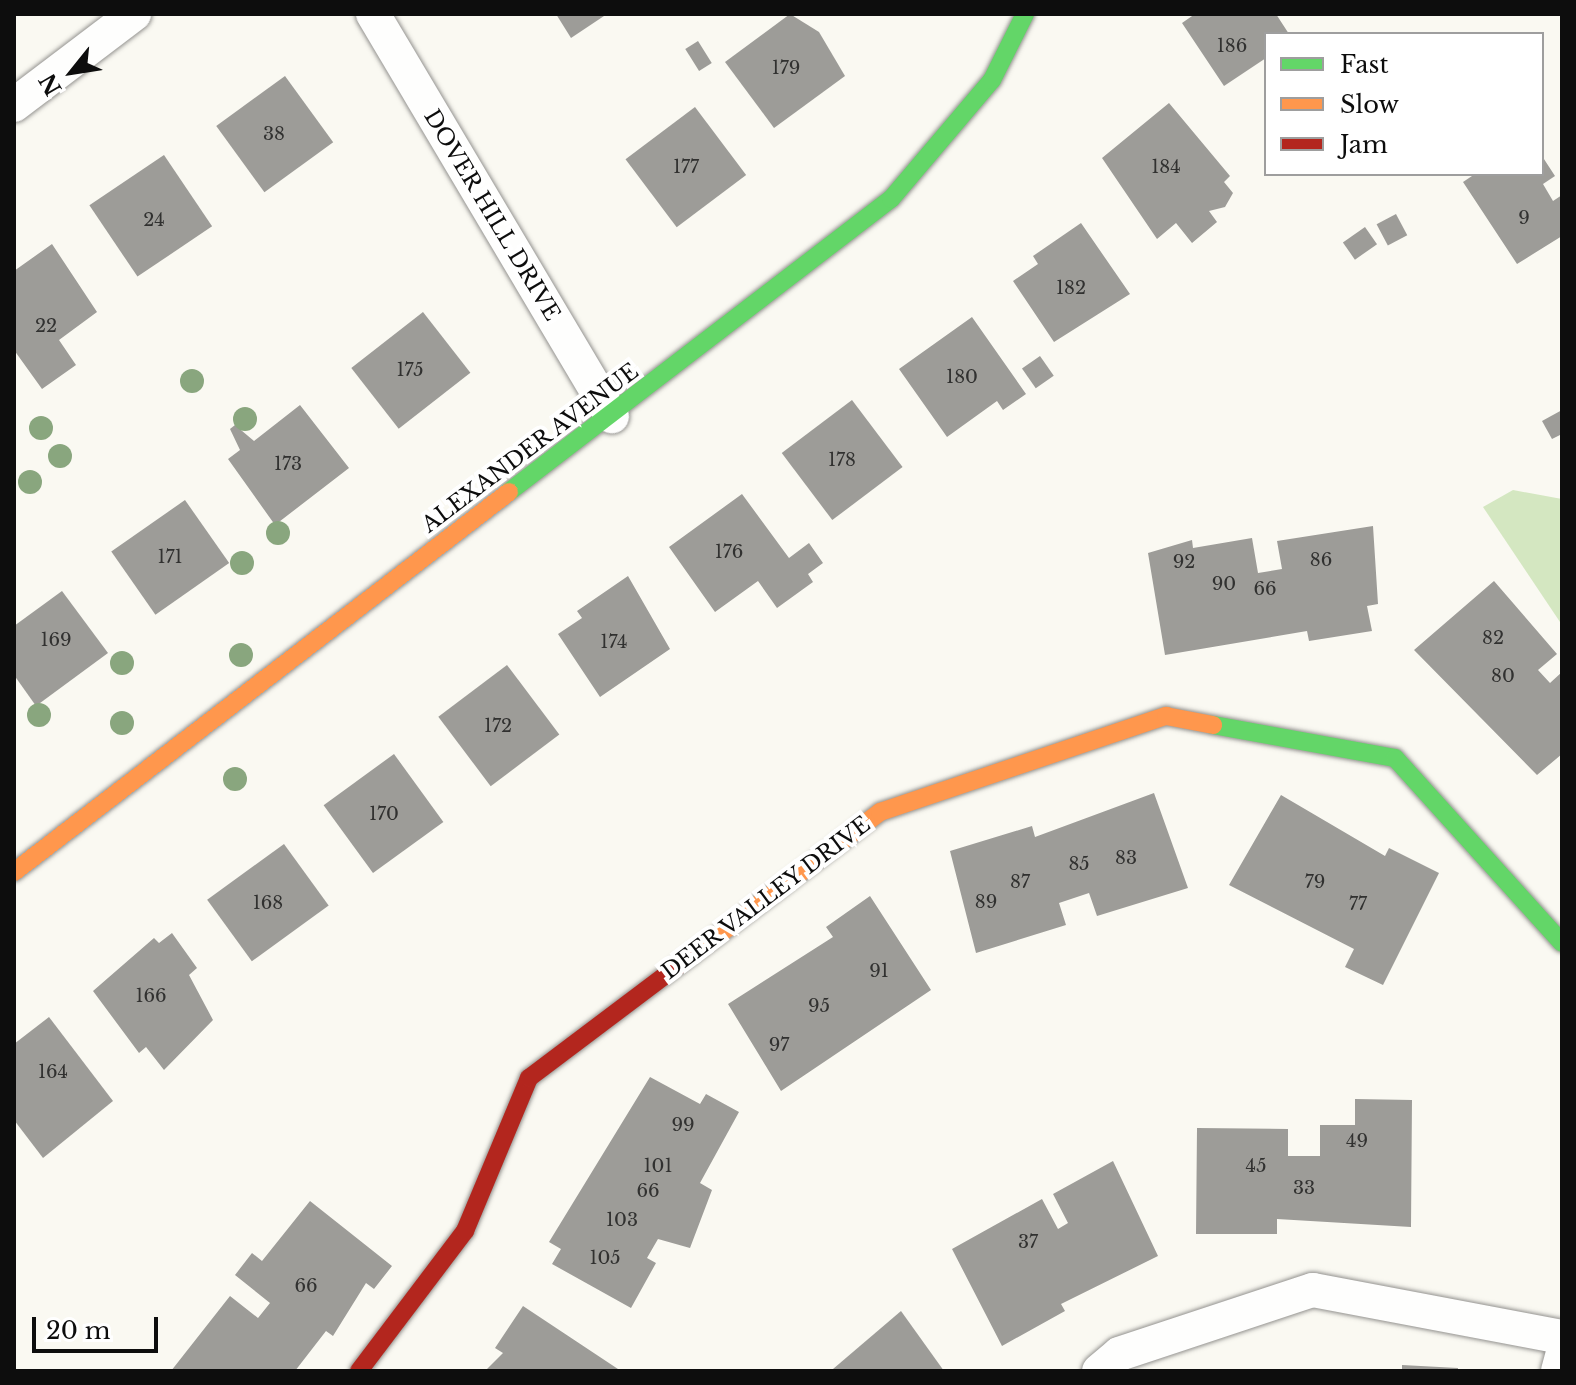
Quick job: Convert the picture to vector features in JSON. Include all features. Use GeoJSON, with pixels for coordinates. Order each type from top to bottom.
{"type":"FeatureCollection","features":[{"type":"Feature","properties":{"kind":"street"},"geometry":{"type":"LineString","coordinates":[[14,105],[134,14]]}},
{"type":"Feature","properties":{"kind":"street","name":"DOVER HILL DRIVE"},"geometry":{"type":"LineString","coordinates":[[373,14],[612,416]]}},
{"type":"Feature","properties":{"kind":"street","name":"ALEXANDER AVENUE"},"geometry":{"type":"LineString","coordinates":[[14,872],[891,199],[992,80],[1025,14]]}},
{"type":"Feature","properties":{"kind":"street","name":"DEER VALLEY DRIVE"},"geometry":{"type":"LineString","coordinates":[[359,1371],[465,1231],[529,1078],[880,812],[1166,716],[1395,758],[1562,943]]}},
{"type":"Feature","properties":{"kind":"street"},"geometry":{"type":"LineString","coordinates":[[1099,1371],[1119,1354],[1313,1290],[1562,1337]]}},
{"type":"Feature","properties":{"kind":"street"},"geometry":{"type":"LineString","coordinates":[[1558,1371],[1562,1356]]}},
{"type":"Feature","properties":{"kind":"green space"},"geometry":{"type":"Polygon","coordinates":[[[1513,490],[1562,499],[1562,625],[1483,507],[1513,490]]]}},
{"type":"Feature","properties":{"kind":"building"},"geometry":{"type":"Polygon","coordinates":[[[556,14],[607,14],[571,38],[556,14]]]}},
{"type":"Feature","properties":{"kind":"building"},"geometry":{"type":"Polygon","coordinates":[[[790,14],[819,32],[845,76],[774,128],[725,62],[790,14]]]}},
{"type":"Feature","properties":{"kind":"building"},"geometry":{"type":"Polygon","coordinates":[[[1195,14],[1276,14],[1288,32],[1264,32],[1264,59],[1224,86],[1182,23],[1195,14]]]}},
{"type":"Feature","properties":{"kind":"building"},"geometry":{"type":"Polygon","coordinates":[[[698,41],[712,63],[699,71],[685,49],[698,41]]]}},
{"type":"Feature","properties":{"kind":"building"},"geometry":{"type":"Polygon","coordinates":[[[285,76],[333,142],[264,192],[216,126],[285,76]]]}},
{"type":"Feature","properties":{"kind":"building"},"geometry":{"type":"Polygon","coordinates":[[[1169,103],[1230,176],[1224,182],[1233,193],[1225,207],[1209,211],[1217,222],[1192,243],[1176,223],[1157,239],[1102,158],[1169,103]]]}},
{"type":"Feature","properties":{"kind":"building"},"geometry":{"type":"Polygon","coordinates":[[[695,107],[746,175],[677,227],[626,159],[695,107]]]}},
{"type":"Feature","properties":{"kind":"building"},"geometry":{"type":"Polygon","coordinates":[[[164,155],[212,226],[137,277],[89,205],[164,155]]]}},
{"type":"Feature","properties":{"kind":"building"},"geometry":{"type":"Polygon","coordinates":[[[1544,159],[1555,176],[1543,184],[1553,201],[1562,195],[1562,236],[1517,264],[1463,182],[1472,176],[1544,176],[1544,159]]]}},
{"type":"Feature","properties":{"kind":"building"},"geometry":{"type":"Polygon","coordinates":[[[1396,214],[1407,235],[1388,246],[1377,224],[1396,214]]]}},
{"type":"Feature","properties":{"kind":"building"},"geometry":{"type":"Polygon","coordinates":[[[1081,223],[1130,294],[1054,342],[1013,281],[1038,264],[1033,256],[1081,223]]]}},
{"type":"Feature","properties":{"kind":"building"},"geometry":{"type":"Polygon","coordinates":[[[1365,227],[1377,244],[1355,260],[1343,242],[1365,227]]]}},
{"type":"Feature","properties":{"kind":"building"},"geometry":{"type":"Polygon","coordinates":[[[52,244],[97,312],[59,340],[76,365],[42,389],[14,350],[14,271],[52,244]]]}},
{"type":"Feature","properties":{"kind":"building"},"geometry":{"type":"Polygon","coordinates":[[[423,312],[470,373],[399,429],[351,368],[423,312]]]}},
{"type":"Feature","properties":{"kind":"building"},"geometry":{"type":"Polygon","coordinates":[[[972,317],[1026,394],[1003,410],[997,401],[947,437],[899,369],[972,317]]]}},
{"type":"Feature","properties":{"kind":"building"},"geometry":{"type":"Polygon","coordinates":[[[1040,356],[1054,376],[1036,388],[1022,369],[1040,356]]]}},
{"type":"Feature","properties":{"kind":"building"},"geometry":{"type":"Polygon","coordinates":[[[852,400],[903,467],[832,520],[782,453],[852,400]]]}},
{"type":"Feature","properties":{"kind":"building"},"geometry":{"type":"Polygon","coordinates":[[[300,405],[349,468],[275,525],[228,459],[240,450],[230,429],[235,425],[254,441],[300,405]]]}},
{"type":"Feature","properties":{"kind":"building"},"geometry":{"type":"Polygon","coordinates":[[[1562,410],[1562,434],[1552,439],[1542,421],[1562,410]]]}},
{"type":"Feature","properties":{"kind":"building"},"geometry":{"type":"Polygon","coordinates":[[[742,494],[789,558],[809,543],[823,563],[808,574],[813,582],[777,608],[758,581],[715,612],[669,547],[742,494]]]}},
{"type":"Feature","properties":{"kind":"building"},"geometry":{"type":"Polygon","coordinates":[[[185,500],[229,563],[155,615],[111,552],[185,500]]]}},
{"type":"Feature","properties":{"kind":"building"},"geometry":{"type":"Polygon","coordinates":[[[1373,526],[1378,604],[1367,606],[1372,631],[1309,641],[1307,631],[1165,655],[1148,553],[1192,540],[1193,548],[1252,538],[1258,573],[1282,569],[1277,541],[1373,526]]]}},
{"type":"Feature","properties":{"kind":"building"},"geometry":{"type":"Polygon","coordinates":[[[628,576],[670,649],[600,697],[558,634],[582,618],[577,611],[628,576]]]}},
{"type":"Feature","properties":{"kind":"building"},"geometry":{"type":"Polygon","coordinates":[[[1494,581],[1557,654],[1538,670],[1550,683],[1562,672],[1562,754],[1537,775],[1414,650],[1494,581]]]}},
{"type":"Feature","properties":{"kind":"building"},"geometry":{"type":"Polygon","coordinates":[[[62,591],[108,653],[36,706],[14,675],[14,626],[62,591]]]}},
{"type":"Feature","properties":{"kind":"building"},"geometry":{"type":"Polygon","coordinates":[[[507,665],[559,734],[491,786],[438,717],[507,665]]]}},
{"type":"Feature","properties":{"kind":"building"},"geometry":{"type":"Polygon","coordinates":[[[394,754],[443,822],[373,873],[324,805],[394,754]]]}},
{"type":"Feature","properties":{"kind":"building"},"geometry":{"type":"Polygon","coordinates":[[[1154,793],[1188,888],[1097,916],[1089,893],[1059,903],[1066,925],[976,953],[950,851],[1032,826],[1035,837],[1154,793]]]}},
{"type":"Feature","properties":{"kind":"building"},"geometry":{"type":"Polygon","coordinates":[[[1281,795],[1385,856],[1389,848],[1439,873],[1383,985],[1345,967],[1354,949],[1229,885],[1281,795]]]}},
{"type":"Feature","properties":{"kind":"building"},"geometry":{"type":"Polygon","coordinates":[[[284,844],[329,905],[252,961],[207,900],[284,844]]]}},
{"type":"Feature","properties":{"kind":"building"},"geometry":{"type":"Polygon","coordinates":[[[870,896],[931,990],[781,1091],[728,1004],[833,937],[826,927],[870,896]]]}},
{"type":"Feature","properties":{"kind":"building"},"geometry":{"type":"Polygon","coordinates":[[[172,933],[197,968],[189,975],[213,1020],[164,1070],[146,1047],[139,1053],[93,991],[154,938],[159,943],[172,933]]]}},
{"type":"Feature","properties":{"kind":"building"},"geometry":{"type":"Polygon","coordinates":[[[49,1017],[113,1101],[43,1158],[14,1120],[14,1044],[49,1017]]]}},
{"type":"Feature","properties":{"kind":"building"},"geometry":{"type":"Polygon","coordinates":[[[650,1077],[700,1104],[706,1094],[739,1112],[700,1183],[712,1190],[690,1248],[658,1239],[647,1258],[656,1263],[631,1308],[552,1264],[561,1249],[549,1242],[650,1077]]]}},
{"type":"Feature","properties":{"kind":"building"},"geometry":{"type":"Polygon","coordinates":[[[1355,1099],[1412,1100],[1411,1227],[1277,1219],[1277,1234],[1196,1234],[1197,1128],[1288,1129],[1288,1156],[1320,1156],[1320,1125],[1355,1125],[1355,1099]]]}},
{"type":"Feature","properties":{"kind":"building"},"geometry":{"type":"Polygon","coordinates":[[[1113,1161],[1158,1256],[1061,1304],[1065,1311],[1002,1346],[952,1249],[1042,1199],[1058,1229],[1068,1223],[1053,1194],[1113,1161]]]}},
{"type":"Feature","properties":{"kind":"building"},"geometry":{"type":"Polygon","coordinates":[[[310,1201],[392,1266],[374,1289],[366,1283],[333,1336],[326,1331],[295,1371],[171,1371],[230,1296],[258,1318],[270,1303],[235,1275],[252,1253],[262,1261],[310,1201]]]}},
{"type":"Feature","properties":{"kind":"building"},"geometry":{"type":"Polygon","coordinates":[[[523,1306],[621,1371],[485,1371],[503,1353],[495,1348],[523,1306]]]}},
{"type":"Feature","properties":{"kind":"building"},"geometry":{"type":"Polygon","coordinates":[[[901,1311],[944,1371],[833,1369],[901,1311]]]}},
{"type":"Feature","properties":{"kind":"building"},"geometry":{"type":"Polygon","coordinates":[[[1402,1365],[1458,1368],[1458,1371],[1402,1371],[1402,1365]]]}},
{"type":"Feature","properties":{"kind":"traffic: fast"},"geometry":{"type":"LineString","coordinates":[[509,492],[891,199],[992,80],[1025,14]]}},
{"type":"Feature","properties":{"kind":"traffic: fast"},"geometry":{"type":"LineString","coordinates":[[1213,725],[1395,758],[1562,943]]}},
{"type":"Feature","properties":{"kind":"traffic: slow"},"geometry":{"type":"LineString","coordinates":[[14,872],[509,492]]}},
{"type":"Feature","properties":{"kind":"traffic: slow"},"geometry":{"type":"LineString","coordinates":[[691,956],[880,812],[1166,716],[1213,725]]}},
{"type":"Feature","properties":{"kind":"traffic: jam"},"geometry":{"type":"LineString","coordinates":[[359,1371],[465,1231],[529,1078],[691,956]]}}]}
